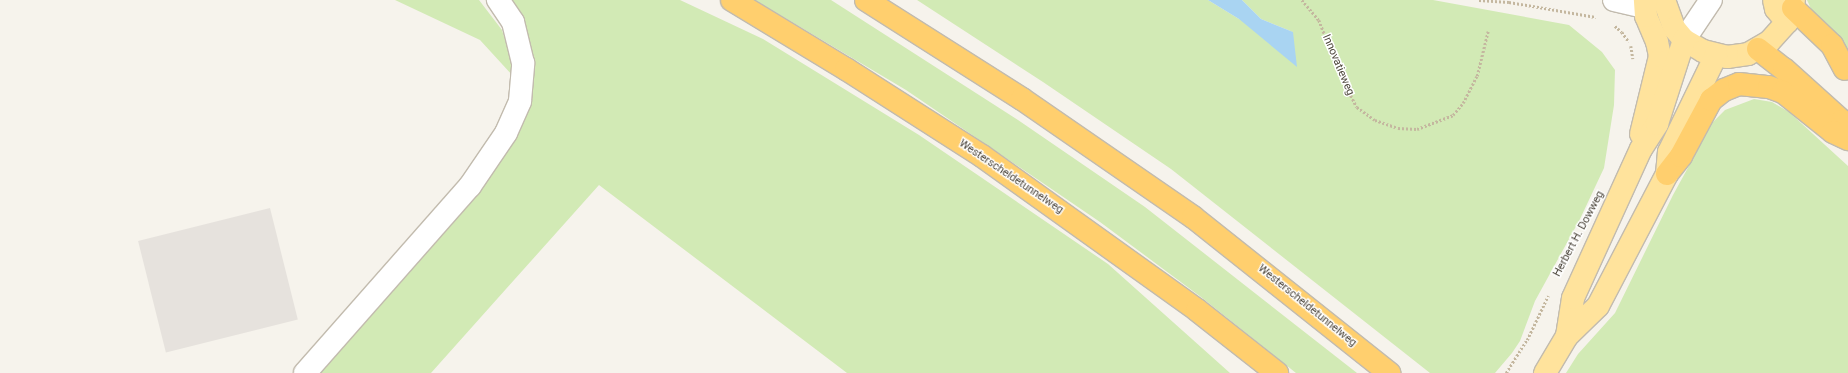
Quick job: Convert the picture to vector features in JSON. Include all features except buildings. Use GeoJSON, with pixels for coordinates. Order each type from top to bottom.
{"type":"FeatureCollection","features":[{"type":"Feature","properties":{"kind":"highway","name":"Westerscheldetunnelweg"},"geometry":{"type":"LineString","coordinates":[[732,0],[846,69],[982,156],[1190,305],[1277,373]]}},
{"type":"Feature","properties":{"kind":"highway","name":"Westerscheldetunnelweg"},"geometry":{"type":"LineString","coordinates":[[866,0],[1022,99],[1193,217],[1389,373]]}},
{"type":"Feature","properties":{"kind":"highway"},"geometry":{"type":"LineString","coordinates":[[1787,8],[1832,45],[1847,70]]}},
{"type":"Feature","properties":{"kind":"highway"},"geometry":{"type":"LineString","coordinates":[[1758,49],[1784,69],[1842,121],[1848,130]]}},
{"type":"Feature","properties":{"kind":"highway"},"geometry":{"type":"LineString","coordinates":[[1667,174],[1681,156],[1711,100],[1724,90],[1739,84],[1769,86],[1783,92],[1833,132],[1848,140]]}},
{"type":"Feature","properties":{"kind":"main road"},"geometry":{"type":"LineString","coordinates":[[1652,2],[1666,13],[1674,28],[1684,40],[1716,55],[1738,57],[1758,49],[1769,42],[1787,8]]}},
{"type":"Feature","properties":{"kind":"main road","name":"Herbert H. Dowweg"},"geometry":{"type":"LineString","coordinates":[[1641,149],[1642,123],[1656,78],[1660,56],[1657,42],[1646,16],[1652,2]]}},
{"type":"Feature","properties":{"kind":"main road","name":"Herbert H. Dowweg"},"geometry":{"type":"LineString","coordinates":[[1567,336],[1573,298],[1641,149],[1659,118],[1684,40]]}},
{"type":"Feature","properties":{"kind":"main road","name":"Herbert H. Dowweg"},"geometry":{"type":"LineString","coordinates":[[1545,373],[1567,336],[1598,306],[1667,174],[1669,152],[1716,55]]}},
{"type":"Feature","properties":{"kind":"street"},"geometry":{"type":"LineString","coordinates":[[305,373],[470,186],[506,133],[520,101],[523,62],[513,22],[498,0]]}},
{"type":"Feature","properties":{"kind":"street"},"geometry":{"type":"LineString","coordinates":[[1614,0],[1652,2]]}},
{"type":"Feature","properties":{"kind":"street"},"geometry":{"type":"LineString","coordinates":[[1684,40],[1711,0]]}},
{"type":"Feature","properties":{"kind":"path","name":"Innovatieweg"},"geometry":{"type":"LineString","coordinates":[[1302,0],[1319,20],[1340,74],[1356,107],[1380,123],[1398,128],[1416,129],[1453,115],[1463,103],[1477,76],[1488,31]]}},
{"type":"Feature","properties":{"kind":"path"},"geometry":{"type":"LineString","coordinates":[[1480,0],[1509,2],[1589,15],[1600,19]]}},
{"type":"Feature","properties":{"kind":"path"},"geometry":{"type":"LineString","coordinates":[[1612,24],[1622,32],[1630,45],[1633,68]]}},
{"type":"Feature","properties":{"kind":"path","name":"Herbert H. Dowweg"},"geometry":{"type":"LineString","coordinates":[[1506,373],[1512,365],[1550,290]]}},
{"type":"Feature","properties":{"kind":"shaded area"},"geometry":{"type":"Polygon","coordinates":[[[270,208],[298,320],[166,352],[138,241],[270,208]]]}},
{"type":"Feature","properties":{"kind":"green space"},"geometry":{"type":"Polygon","coordinates":[[[395,0],[479,0],[502,30],[511,59],[513,76],[480,40],[395,0]]]}},
{"type":"Feature","properties":{"kind":"green space"},"geometry":{"type":"Polygon","coordinates":[[[508,0],[680,0],[763,39],[919,135],[1108,264],[1230,373],[847,373],[599,185],[431,373],[315,373],[503,158],[517,135],[526,115],[530,92],[508,0]]]}},
{"type":"Feature","properties":{"kind":"green space"},"geometry":{"type":"Polygon","coordinates":[[[755,0],[831,0],[1018,120],[1145,207],[1357,373],[1296,373],[1201,297],[1100,222],[906,90],[755,0]]]}},
{"type":"Feature","properties":{"kind":"green space"},"geometry":{"type":"Polygon","coordinates":[[[917,0],[1208,0],[1239,19],[1293,32],[1261,19],[1242,0],[1433,0],[1569,25],[1602,52],[1615,70],[1614,105],[1604,168],[1580,219],[1535,301],[1520,341],[1512,353],[1495,373],[1430,373],[1171,169],[1043,82],[917,0]]]}},
{"type":"Feature","properties":{"kind":"green space"},"geometry":{"type":"Polygon","coordinates":[[[1807,0],[1848,0],[1848,51],[1816,20],[1807,0]]]}},
{"type":"Feature","properties":{"kind":"green space"},"geometry":{"type":"Polygon","coordinates":[[[1754,99],[1772,102],[1789,112],[1848,166],[1848,373],[1566,373],[1578,354],[1615,313],[1673,195],[1713,122],[1725,110],[1754,99]]]}},
{"type":"Feature","properties":{"kind":"water"},"geometry":{"type":"Polygon","coordinates":[[[1208,0],[1242,0],[1261,19],[1293,32],[1297,67],[1239,19],[1208,0]]]}}]}
